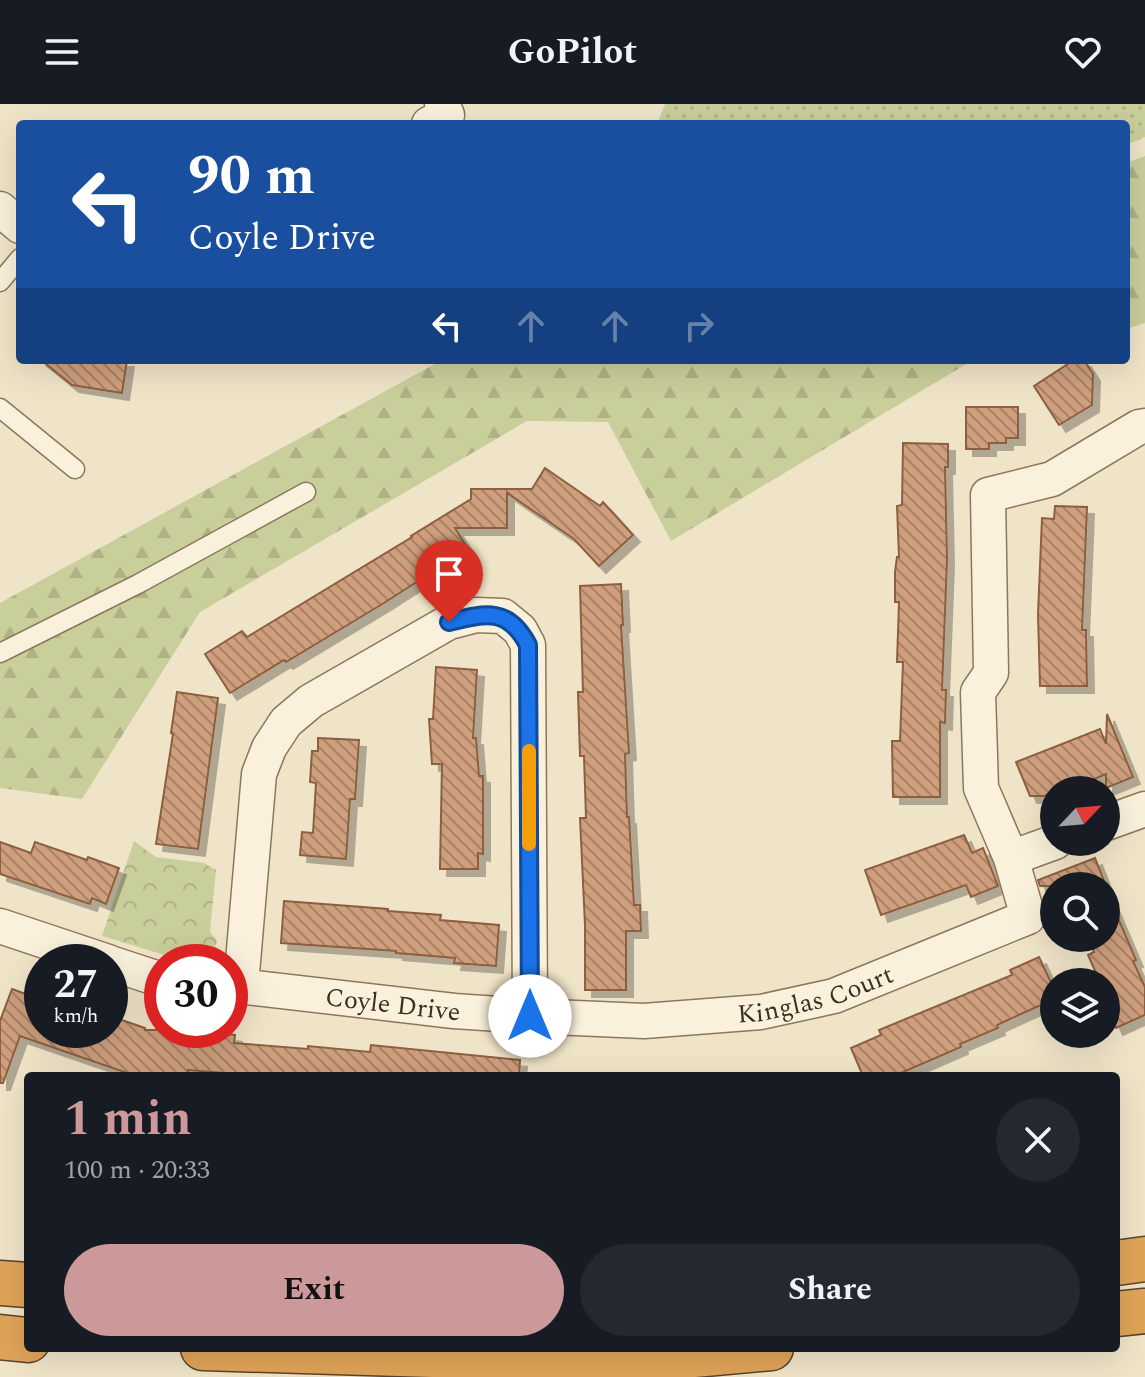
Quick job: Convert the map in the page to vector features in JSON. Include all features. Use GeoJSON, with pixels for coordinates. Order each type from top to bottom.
{"type":"FeatureCollection","features":[{"type":"Feature","properties":{"kind":"highway"},"geometry":{"type":"LineString","coordinates":[[1120,1262],[1145,1259]]}},
{"type":"Feature","properties":{"kind":"highway"},"geometry":{"type":"LineString","coordinates":[[0,1283],[24,1285]]}},
{"type":"Feature","properties":{"kind":"highway"},"geometry":{"type":"LineString","coordinates":[[1120,1314],[1145,1311]]}},
{"type":"Feature","properties":{"kind":"highway"},"geometry":{"type":"LineString","coordinates":[[0,1337],[24,1340]]}},
{"type":"Feature","properties":{"kind":"highway"},"geometry":{"type":"LineString","coordinates":[[334,1352],[629,1361],[727,1352]]}},
{"type":"Feature","properties":{"kind":"street"},"geometry":{"type":"LineString","coordinates":[[437,120],[447,115],[442,104]]}},
{"type":"Feature","properties":{"kind":"street"},"geometry":{"type":"LineString","coordinates":[[0,209],[16,223]]}},
{"type":"Feature","properties":{"kind":"street","name":"Kinglas Court"},"geometry":{"type":"LineString","coordinates":[[530,1016],[644,1021],[761,1012],[834,996],[1028,917],[1011,858],[981,788],[978,692],[991,673],[988,495],[1052,479],[1145,426]]}},
{"type":"Feature","properties":{"kind":"street","name":"Coyle Drive"},"geometry":{"type":"LineString","coordinates":[[240,944],[259,774],[269,748],[286,722],[311,701],[449,622],[476,615],[503,616],[520,630],[528,645],[530,1016],[454,1011],[248,987]]}},
{"type":"Feature","properties":{"kind":"street"},"geometry":{"type":"LineString","coordinates":[[1120,818],[1145,809]]}},
{"type":"Feature","properties":{"kind":"street"},"geometry":{"type":"LineString","coordinates":[[1011,858],[1040,847]]}},
{"type":"Feature","properties":{"kind":"street"},"geometry":{"type":"LineString","coordinates":[[0,926],[54,944]]}},
{"type":"Feature","properties":{"kind":"lane"},"geometry":{"type":"LineString","coordinates":[[0,282],[16,263]]}},
{"type":"Feature","properties":{"kind":"lane"},"geometry":{"type":"LineString","coordinates":[[0,408],[75,469]]}},
{"type":"Feature","properties":{"kind":"lane"},"geometry":{"type":"LineString","coordinates":[[0,653],[138,584],[306,492]]}},
{"type":"Feature","properties":{"kind":"green space"},"geometry":{"type":"Polygon","coordinates":[[[665,104],[1145,104],[1145,137],[1130,143],[1130,120],[659,120],[665,104]]]}},
{"type":"Feature","properties":{"kind":"green space"},"geometry":{"type":"Polygon","coordinates":[[[1145,156],[1145,323],[1130,328],[1130,162],[1145,156]]]}},
{"type":"Feature","properties":{"kind":"green space"},"geometry":{"type":"Polygon","coordinates":[[[435,364],[966,364],[671,541],[608,422],[527,421],[200,612],[82,799],[0,788],[0,603],[435,364]]]}},
{"type":"Feature","properties":{"kind":"green space"},"geometry":{"type":"Polygon","coordinates":[[[134,841],[156,857],[204,863],[216,870],[210,932],[216,944],[144,944],[144,949],[102,936],[134,841]]]}},
{"type":"Feature","properties":{"kind":"building"},"geometry":{"type":"Polygon","coordinates":[[[46,364],[126,364],[122,393],[72,385],[46,364]]]}},
{"type":"Feature","properties":{"kind":"building"},"geometry":{"type":"Polygon","coordinates":[[[1068,364],[1087,364],[1093,374],[1092,405],[1059,425],[1034,386],[1068,364]]]}},
{"type":"Feature","properties":{"kind":"building"},"geometry":{"type":"Polygon","coordinates":[[[966,407],[1018,407],[1018,438],[1006,438],[1006,443],[989,443],[989,449],[966,449],[966,407]]]}},
{"type":"Feature","properties":{"kind":"building"},"geometry":{"type":"Polygon","coordinates":[[[903,443],[948,444],[948,467],[945,467],[947,559],[942,690],[946,690],[945,723],[940,722],[940,797],[893,797],[892,741],[900,741],[903,662],[897,662],[899,602],[895,602],[895,572],[899,557],[897,506],[902,505],[903,443]]]}},
{"type":"Feature","properties":{"kind":"building"},"geometry":{"type":"Polygon","coordinates":[[[545,468],[600,506],[603,502],[633,535],[599,566],[574,539],[507,493],[507,528],[455,528],[468,549],[384,603],[230,693],[205,654],[242,631],[247,637],[412,537],[471,499],[471,489],[532,489],[545,468]]]}},
{"type":"Feature","properties":{"kind":"building"},"geometry":{"type":"Polygon","coordinates":[[[1055,506],[1087,507],[1082,630],[1086,630],[1087,686],[1040,686],[1038,614],[1042,518],[1054,519],[1055,506]]]}},
{"type":"Feature","properties":{"kind":"building"},"geometry":{"type":"Polygon","coordinates":[[[621,584],[629,753],[625,754],[627,817],[634,905],[640,905],[641,931],[626,931],[626,990],[585,990],[580,818],[586,818],[578,692],[583,692],[580,586],[621,584]]]}},
{"type":"Feature","properties":{"kind":"building"},"geometry":{"type":"Polygon","coordinates":[[[436,667],[477,670],[473,738],[476,738],[479,776],[483,776],[483,854],[478,853],[478,869],[440,869],[442,764],[432,764],[429,719],[433,719],[436,667]]]}},
{"type":"Feature","properties":{"kind":"building"},"geometry":{"type":"Polygon","coordinates":[[[177,692],[218,698],[198,849],[156,844],[177,692]]]}},
{"type":"Feature","properties":{"kind":"building"},"geometry":{"type":"Polygon","coordinates":[[[1107,714],[1133,777],[1120,782],[1120,776],[1106,774],[1040,776],[1040,796],[1030,796],[1016,762],[1100,729],[1106,744],[1107,714]]]}},
{"type":"Feature","properties":{"kind":"building"},"geometry":{"type":"Polygon","coordinates":[[[318,738],[359,740],[355,799],[350,799],[346,859],[300,855],[302,832],[313,833],[316,783],[310,782],[312,751],[318,751],[318,738]]]}},
{"type":"Feature","properties":{"kind":"building"},"geometry":{"type":"Polygon","coordinates":[[[964,835],[972,853],[983,848],[998,886],[971,897],[966,885],[881,915],[865,870],[964,835]]]}},
{"type":"Feature","properties":{"kind":"building"},"geometry":{"type":"Polygon","coordinates":[[[0,842],[31,853],[35,842],[119,868],[106,904],[92,898],[90,904],[0,874],[0,842]]]}},
{"type":"Feature","properties":{"kind":"building"},"geometry":{"type":"Polygon","coordinates":[[[1095,858],[1100,872],[1059,872],[1095,858]]]}},
{"type":"Feature","properties":{"kind":"building"},"geometry":{"type":"Polygon","coordinates":[[[284,901],[388,909],[441,915],[440,920],[499,925],[496,966],[454,963],[455,958],[396,951],[281,943],[284,901]]]}},
{"type":"Feature","properties":{"kind":"building"},"geometry":{"type":"Polygon","coordinates":[[[1120,923],[1145,987],[1145,1015],[1120,1026],[1120,968],[1094,968],[1088,955],[1094,952],[1120,952],[1120,923]]]}},
{"type":"Feature","properties":{"kind":"building"},"geometry":{"type":"Polygon","coordinates":[[[1039,957],[1044,968],[1040,968],[1040,1005],[960,1044],[961,1047],[903,1072],[861,1072],[851,1048],[881,1035],[879,1030],[1012,975],[1010,970],[1039,957]]]}},
{"type":"Feature","properties":{"kind":"building"},"geometry":{"type":"Polygon","coordinates":[[[12,989],[24,993],[24,1037],[20,1036],[3,1083],[0,1083],[0,1021],[12,989]]]}},
{"type":"Feature","properties":{"kind":"building"},"geometry":{"type":"Polygon","coordinates":[[[128,1022],[144,1028],[144,1048],[248,1048],[248,1044],[370,1052],[371,1045],[520,1060],[519,1072],[124,1072],[55,1048],[128,1048],[128,1022]]]}},
{"type":"Feature","properties":{"kind":"slow traffic"},"geometry":{"type":"LineString","coordinates":[[529,751],[529,844]]}},
{"type":"Feature","properties":{"kind":"route"},"geometry":{"type":"LineString","coordinates":[[449,622],[476,615],[503,616],[520,630],[528,645],[530,1016]]}}]}
